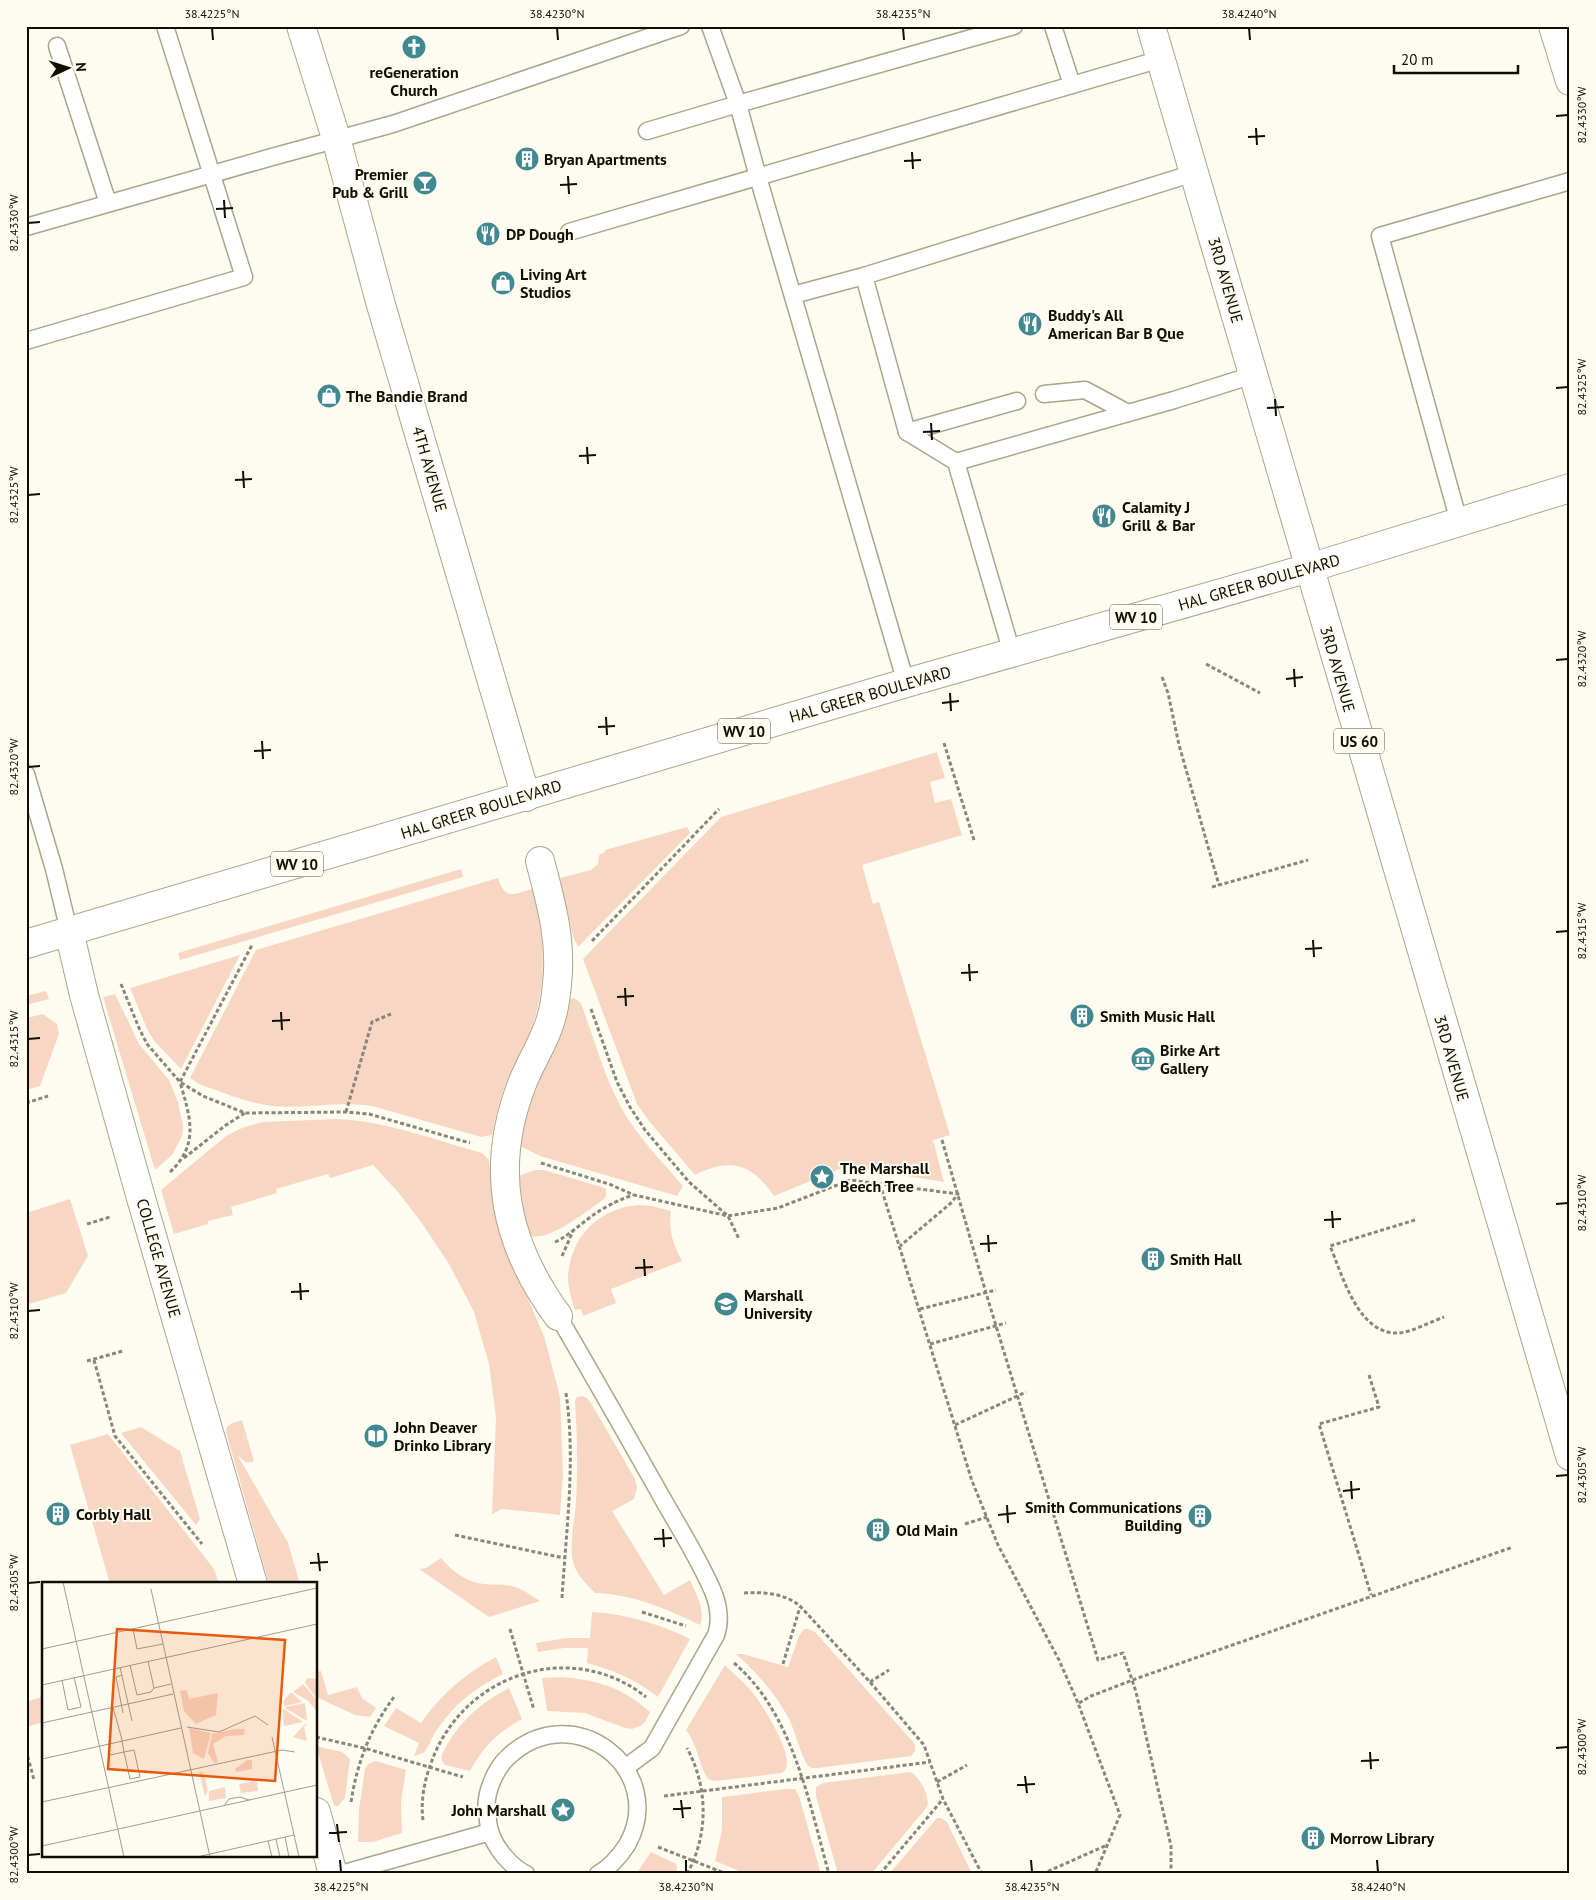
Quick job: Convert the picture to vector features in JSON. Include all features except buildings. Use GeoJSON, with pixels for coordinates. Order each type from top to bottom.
{"type":"FeatureCollection","features":[{"type":"Feature","properties":{"kind":"main road","name":"4TH AVENUE"},"geometry":{"type":"LineString","coordinates":[[301,26],[336,138],[381,304],[526,797]]}},
{"type":"Feature","properties":{"kind":"main road","name":"3RD AVENUE"},"geometry":{"type":"LineString","coordinates":[[1151,26],[1570,1456]]}},
{"type":"Feature","properties":{"kind":"main road"},"geometry":{"type":"LineString","coordinates":[[1554,26],[1570,81]]}},
{"type":"Feature","properties":{"kind":"main road","name":"HAL GREER BOULEVARD"},"geometry":{"type":"LineString","coordinates":[[26,944],[906,683],[1309,568],[1570,488]]}},
{"type":"Feature","properties":{"kind":"main road"},"geometry":{"type":"LineString","coordinates":[[540,861],[557,936],[557,986],[550,1021],[515,1101],[508,1127],[504,1174],[506,1200],[512,1226],[521,1251],[558,1316]]}},
{"type":"Feature","properties":{"kind":"main road","name":"COLLEGE AVENUE"},"geometry":{"type":"LineString","coordinates":[[69,931],[84,996],[252,1582]]}},
{"type":"Feature","properties":{"kind":"main road"},"geometry":{"type":"LineString","coordinates":[[318,1819],[333,1874]]}},
{"type":"Feature","properties":{"kind":"lane"},"geometry":{"type":"LineString","coordinates":[[26,341],[244,277],[165,26]]}},
{"type":"Feature","properties":{"kind":"lane"},"geometry":{"type":"LineString","coordinates":[[26,227],[336,138],[393,124],[681,26]]}},
{"type":"Feature","properties":{"kind":"lane"},"geometry":{"type":"LineString","coordinates":[[710,26],[738,104],[906,683]]}},
{"type":"Feature","properties":{"kind":"lane"},"geometry":{"type":"LineString","coordinates":[[647,132],[738,104],[1014,26]]}},
{"type":"Feature","properties":{"kind":"lane"},"geometry":{"type":"LineString","coordinates":[[1053,26],[1072,85]]}},
{"type":"Feature","properties":{"kind":"lane"},"geometry":{"type":"LineString","coordinates":[[57,46],[108,203]]}},
{"type":"Feature","properties":{"kind":"lane"},"geometry":{"type":"LineString","coordinates":[[569,232],[1161,59]]}},
{"type":"Feature","properties":{"kind":"lane"},"geometry":{"type":"LineString","coordinates":[[793,295],[864,276],[1194,173]]}},
{"type":"Feature","properties":{"kind":"lane"},"geometry":{"type":"LineString","coordinates":[[1458,522],[1380,236],[1570,181]]}},
{"type":"Feature","properties":{"kind":"lane"},"geometry":{"type":"LineString","coordinates":[[864,276],[907,432],[956,462],[1012,653]]}},
{"type":"Feature","properties":{"kind":"lane"},"geometry":{"type":"LineString","coordinates":[[956,462],[1253,375]]}},
{"type":"Feature","properties":{"kind":"lane"},"geometry":{"type":"LineString","coordinates":[[1044,394],[1085,390],[1128,413]]}},
{"type":"Feature","properties":{"kind":"lane"},"geometry":{"type":"LineString","coordinates":[[907,432],[1017,401]]}},
{"type":"Feature","properties":{"kind":"lane"},"geometry":{"type":"LineString","coordinates":[[26,774],[54,869],[69,931]]}},
{"type":"Feature","properties":{"kind":"lane"},"geometry":{"type":"LineString","coordinates":[[558,1316],[613,1409],[714,1594],[720,1614],[719,1626],[711,1644],[652,1748],[625,1768]]}},
{"type":"Feature","properties":{"kind":"lane"},"geometry":{"type":"LineString","coordinates":[[526,1874],[520,1871],[503,1854],[490,1832],[486,1808],[491,1784],[502,1763],[519,1746],[541,1736],[565,1733],[589,1738],[610,1750],[625,1768],[632,1783],[636,1799],[636,1818],[631,1836],[621,1854],[607,1869],[598,1874]]}},
{"type":"Feature","properties":{"kind":"lane"},"geometry":{"type":"LineString","coordinates":[[341,1874],[490,1832]]}},
{"type":"Feature","properties":{"kind":"path"},"geometry":{"type":"LineString","coordinates":[[1206,664],[1260,694]]}},
{"type":"Feature","properties":{"kind":"path"},"geometry":{"type":"LineString","coordinates":[[1162,677],[1168,693],[1180,745],[1219,885]]}},
{"type":"Feature","properties":{"kind":"path"},"geometry":{"type":"LineString","coordinates":[[944,743],[974,840]]}},
{"type":"Feature","properties":{"kind":"path"},"geometry":{"type":"LineString","coordinates":[[558,961],[573,961],[719,809]]}},
{"type":"Feature","properties":{"kind":"path"},"geometry":{"type":"LineString","coordinates":[[1212,887],[1308,860]]}},
{"type":"Feature","properties":{"kind":"path"},"geometry":{"type":"LineString","coordinates":[[184,1158],[189,1144],[190,1127],[188,1108],[180,1082],[252,945]]}},
{"type":"Feature","properties":{"kind":"path"},"geometry":{"type":"LineString","coordinates":[[121,984],[132,1014],[147,1044],[180,1082],[204,1096],[245,1113],[346,1112],[369,1114],[609,1184],[634,1195],[728,1216],[778,1208],[850,1180],[958,1194]]}},
{"type":"Feature","properties":{"kind":"path"},"geometry":{"type":"LineString","coordinates":[[588,1000],[617,1082],[630,1108],[645,1130],[689,1182],[728,1216],[739,1239]]}},
{"type":"Feature","properties":{"kind":"path"},"geometry":{"type":"LineString","coordinates":[[346,1112],[372,1022],[391,1014]]}},
{"type":"Feature","properties":{"kind":"path"},"geometry":{"type":"LineString","coordinates":[[26,1103],[48,1096]]}},
{"type":"Feature","properties":{"kind":"path"},"geometry":{"type":"LineString","coordinates":[[164,1176],[226,1125],[245,1113]]}},
{"type":"Feature","properties":{"kind":"path"},"geometry":{"type":"LineString","coordinates":[[942,1140],[986,1293],[1098,1660],[1123,1653],[1132,1680],[1171,1846],[1171,1874]]}},
{"type":"Feature","properties":{"kind":"path"},"geometry":{"type":"LineString","coordinates":[[880,1184],[972,1481],[998,1545],[1059,1660],[1078,1703],[1120,1815],[1095,1874]]}},
{"type":"Feature","properties":{"kind":"path"},"geometry":{"type":"LineString","coordinates":[[900,1246],[958,1194]]}},
{"type":"Feature","properties":{"kind":"path"},"geometry":{"type":"LineString","coordinates":[[521,1251],[559,1240],[616,1201],[634,1195]]}},
{"type":"Feature","properties":{"kind":"path"},"geometry":{"type":"LineString","coordinates":[[1415,1220],[1330,1246],[1352,1299],[1369,1323],[1390,1333],[1402,1332],[1444,1317]]}},
{"type":"Feature","properties":{"kind":"path"},"geometry":{"type":"LineString","coordinates":[[920,1309],[996,1290]]}},
{"type":"Feature","properties":{"kind":"path"},"geometry":{"type":"LineString","coordinates":[[930,1344],[1006,1323]]}},
{"type":"Feature","properties":{"kind":"path"},"geometry":{"type":"LineString","coordinates":[[86,1361],[123,1351]]}},
{"type":"Feature","properties":{"kind":"path"},"geometry":{"type":"LineString","coordinates":[[94,1360],[115,1436],[202,1545]]}},
{"type":"Feature","properties":{"kind":"path"},"geometry":{"type":"LineString","coordinates":[[1369,1374],[1379,1407],[1319,1424],[1371,1595]]}},
{"type":"Feature","properties":{"kind":"path"},"geometry":{"type":"LineString","coordinates":[[955,1425],[1026,1392]]}},
{"type":"Feature","properties":{"kind":"path"},"geometry":{"type":"LineString","coordinates":[[562,1598],[568,1516]]}},
{"type":"Feature","properties":{"kind":"path"},"geometry":{"type":"LineString","coordinates":[[965,1524],[987,1516]]}},
{"type":"Feature","properties":{"kind":"path"},"geometry":{"type":"LineString","coordinates":[[455,1535],[564,1558]]}},
{"type":"Feature","properties":{"kind":"path"},"geometry":{"type":"LineString","coordinates":[[1078,1703],[1132,1680],[1513,1547]]}},
{"type":"Feature","properties":{"kind":"path"},"geometry":{"type":"LineString","coordinates":[[768,1592],[793,1600],[800,1606],[924,1744],[943,1799],[982,1874]]}},
{"type":"Feature","properties":{"kind":"path"},"geometry":{"type":"LineString","coordinates":[[782,1664],[800,1606]]}},
{"type":"Feature","properties":{"kind":"path"},"geometry":{"type":"LineString","coordinates":[[642,1612],[688,1627],[738,1666],[759,1689],[786,1735],[802,1779],[829,1874]]}},
{"type":"Feature","properties":{"kind":"path"},"geometry":{"type":"LineString","coordinates":[[510,1629],[535,1716]]}},
{"type":"Feature","properties":{"kind":"path"},"geometry":{"type":"LineString","coordinates":[[423,1826],[421,1809],[424,1790],[429,1768],[440,1742],[458,1714],[479,1696],[504,1681],[540,1670],[585,1670],[608,1676],[633,1687],[648,1699]]}},
{"type":"Feature","properties":{"kind":"path"},"geometry":{"type":"LineString","coordinates":[[870,1682],[889,1670]]}},
{"type":"Feature","properties":{"kind":"path"},"geometry":{"type":"LineString","coordinates":[[350,1809],[355,1777],[364,1748],[375,1725],[394,1697]]}},
{"type":"Feature","properties":{"kind":"path"},"geometry":{"type":"LineString","coordinates":[[318,1737],[364,1748],[429,1768],[491,1784]]}},
{"type":"Feature","properties":{"kind":"path"},"geometry":{"type":"LineString","coordinates":[[685,1743],[696,1763],[702,1791],[704,1813],[694,1861],[687,1874]]}},
{"type":"Feature","properties":{"kind":"path"},"geometry":{"type":"LineString","coordinates":[[26,1750],[34,1780]]}},
{"type":"Feature","properties":{"kind":"path"},"geometry":{"type":"LineString","coordinates":[[636,1799],[930,1762]]}},
{"type":"Feature","properties":{"kind":"path"},"geometry":{"type":"LineString","coordinates":[[937,1782],[967,1766]]}},
{"type":"Feature","properties":{"kind":"path"},"geometry":{"type":"LineString","coordinates":[[880,1874],[943,1799]]}},
{"type":"Feature","properties":{"kind":"path"},"geometry":{"type":"LineString","coordinates":[[631,1836],[727,1874]]}},
{"type":"Feature","properties":{"kind":"path"},"geometry":{"type":"LineString","coordinates":[[1042,1874],[1107,1845]]}},
{"type":"Feature","properties":{"kind":"shaded area"},"geometry":{"type":"Polygon","coordinates":[[[937,752],[945,778],[930,782],[935,803],[951,799],[962,835],[862,865],[873,904],[879,902],[950,1135],[933,1140],[944,1182],[847,1166],[774,1196],[757,1177],[740,1167],[730,1165],[719,1166],[695,1175],[637,1104],[583,959],[721,817],[937,752]]]}},
{"type":"Feature","properties":{"kind":"shaded area"},"geometry":{"type":"Polygon","coordinates":[[[687,827],[690,833],[578,947],[573,937],[560,878],[591,870],[598,864],[599,855],[605,852],[605,850],[687,827]]]}},
{"type":"Feature","properties":{"kind":"shaded area"},"geometry":{"type":"Polygon","coordinates":[[[461,869],[463,877],[180,960],[178,953],[461,869]]]}},
{"type":"Feature","properties":{"kind":"shaded area"},"geometry":{"type":"Polygon","coordinates":[[[498,878],[507,893],[515,894],[532,889],[540,926],[543,964],[542,983],[534,1020],[528,1038],[506,1083],[492,1135],[481,1137],[372,1106],[347,1104],[284,1107],[263,1105],[199,1084],[190,1078],[256,950],[498,878]]]}},
{"type":"Feature","properties":{"kind":"shaded area"},"geometry":{"type":"Polygon","coordinates":[[[240,955],[181,1069],[155,1042],[148,1031],[130,988],[240,955]]]}},
{"type":"Feature","properties":{"kind":"shaded area"},"geometry":{"type":"Polygon","coordinates":[[[46,991],[49,999],[26,1005],[26,996],[46,991]]]}},
{"type":"Feature","properties":{"kind":"shaded area"},"geometry":{"type":"Polygon","coordinates":[[[115,994],[139,1044],[169,1080],[178,1102],[183,1126],[182,1136],[172,1155],[155,1170],[103,997],[115,994]]]}},
{"type":"Feature","properties":{"kind":"shaded area"},"geometry":{"type":"Polygon","coordinates":[[[574,998],[581,1003],[604,1069],[627,1118],[642,1139],[683,1186],[677,1196],[540,1156],[520,1146],[526,1114],[533,1094],[564,1025],[570,999],[574,998]]]}},
{"type":"Feature","properties":{"kind":"shaded area"},"geometry":{"type":"Polygon","coordinates":[[[43,1014],[57,1024],[59,1034],[40,1086],[26,1090],[26,1018],[43,1014]]]}},
{"type":"Feature","properties":{"kind":"shaded area"},"geometry":{"type":"Polygon","coordinates":[[[337,1119],[392,1127],[482,1153],[489,1160],[493,1206],[498,1227],[545,1339],[560,1397],[563,1474],[560,1515],[502,1509],[492,1514],[496,1418],[489,1364],[474,1312],[449,1264],[421,1222],[398,1192],[373,1165],[330,1178],[328,1174],[276,1189],[277,1193],[231,1207],[233,1215],[208,1221],[208,1224],[174,1234],[161,1190],[226,1136],[242,1128],[262,1122],[337,1119]]]}},
{"type":"Feature","properties":{"kind":"shaded area"},"geometry":{"type":"Polygon","coordinates":[[[535,1170],[544,1170],[602,1187],[606,1189],[606,1196],[578,1218],[558,1230],[539,1236],[531,1236],[524,1213],[519,1176],[535,1170]]]}},
{"type":"Feature","properties":{"kind":"shaded area"},"geometry":{"type":"Polygon","coordinates":[[[70,1199],[88,1256],[66,1293],[29,1304],[26,1296],[26,1213],[70,1199]]]}},
{"type":"Feature","properties":{"kind":"shaded area"},"geometry":{"type":"Polygon","coordinates":[[[639,1205],[671,1211],[670,1225],[672,1237],[682,1261],[611,1289],[616,1303],[583,1316],[581,1309],[575,1310],[568,1276],[570,1261],[575,1248],[590,1226],[600,1218],[625,1207],[639,1205]]]}},
{"type":"Feature","properties":{"kind":"shaded area"},"geometry":{"type":"Polygon","coordinates":[[[582,1396],[591,1403],[635,1479],[637,1487],[634,1499],[612,1511],[664,1595],[690,1580],[701,1608],[702,1619],[700,1625],[675,1613],[636,1599],[595,1593],[576,1571],[572,1554],[577,1476],[575,1401],[577,1397],[582,1396]]]}},
{"type":"Feature","properties":{"kind":"shaded area"},"geometry":{"type":"Polygon","coordinates":[[[242,1420],[254,1461],[247,1463],[238,1456],[288,1543],[299,1582],[268,1582],[226,1432],[229,1425],[242,1420]]]}},
{"type":"Feature","properties":{"kind":"shaded area"},"geometry":{"type":"Polygon","coordinates":[[[141,1427],[180,1451],[200,1519],[196,1525],[121,1433],[141,1427]]]}},
{"type":"Feature","properties":{"kind":"shaded area"},"geometry":{"type":"Polygon","coordinates":[[[108,1434],[214,1569],[218,1582],[109,1582],[70,1445],[108,1434]]]}},
{"type":"Feature","properties":{"kind":"shaded area"},"geometry":{"type":"Polygon","coordinates":[[[441,1558],[450,1568],[466,1579],[477,1583],[512,1586],[523,1590],[540,1601],[489,1617],[419,1569],[426,1568],[441,1558]]]}},
{"type":"Feature","properties":{"kind":"shaded area"},"geometry":{"type":"Polygon","coordinates":[[[592,1612],[618,1615],[643,1621],[690,1639],[658,1697],[624,1676],[587,1663],[588,1648],[564,1648],[538,1652],[536,1643],[566,1638],[590,1638],[592,1612]]]}},
{"type":"Feature","properties":{"kind":"shaded area"},"geometry":{"type":"Polygon","coordinates":[[[804,1629],[815,1632],[915,1744],[915,1751],[911,1756],[818,1768],[808,1766],[789,1719],[778,1701],[759,1676],[736,1654],[743,1654],[788,1667],[799,1636],[804,1629]]]}},
{"type":"Feature","properties":{"kind":"shaded area"},"geometry":{"type":"Polygon","coordinates":[[[496,1657],[503,1674],[474,1691],[458,1705],[435,1733],[423,1753],[414,1756],[419,1743],[384,1726],[396,1708],[421,1723],[454,1686],[474,1670],[496,1657]]]}},
{"type":"Feature","properties":{"kind":"shaded area"},"geometry":{"type":"Polygon","coordinates":[[[725,1665],[753,1693],[778,1734],[786,1758],[786,1767],[782,1773],[716,1781],[710,1780],[706,1776],[693,1742],[686,1730],[725,1665]]]}},
{"type":"Feature","properties":{"kind":"shaded area"},"geometry":{"type":"Polygon","coordinates":[[[321,1671],[328,1695],[357,1687],[362,1698],[376,1708],[370,1717],[355,1715],[318,1698],[318,1672],[321,1671]]]}},
{"type":"Feature","properties":{"kind":"shaded area"},"geometry":{"type":"Polygon","coordinates":[[[561,1677],[587,1680],[609,1686],[629,1696],[650,1712],[645,1722],[632,1729],[585,1713],[547,1711],[542,1678],[561,1677]]]}},
{"type":"Feature","properties":{"kind":"shaded area"},"geometry":{"type":"Polygon","coordinates":[[[509,1688],[522,1719],[492,1741],[470,1771],[445,1765],[442,1760],[443,1753],[459,1727],[481,1705],[509,1688]]]}},
{"type":"Feature","properties":{"kind":"shaded area"},"geometry":{"type":"Polygon","coordinates":[[[42,1697],[42,1723],[26,1727],[26,1702],[42,1697]]]}},
{"type":"Feature","properties":{"kind":"shaded area"},"geometry":{"type":"Polygon","coordinates":[[[318,1746],[342,1752],[350,1759],[345,1798],[338,1806],[334,1806],[318,1753],[318,1746]]]}},
{"type":"Feature","properties":{"kind":"shaded area"},"geometry":{"type":"Polygon","coordinates":[[[376,1761],[406,1770],[401,1802],[402,1833],[373,1842],[358,1842],[359,1810],[365,1769],[368,1764],[376,1761]]]}},
{"type":"Feature","properties":{"kind":"shaded area"},"geometry":{"type":"Polygon","coordinates":[[[910,1772],[917,1777],[923,1787],[928,1803],[927,1807],[871,1874],[838,1874],[816,1796],[816,1787],[823,1783],[910,1772]]]}},
{"type":"Feature","properties":{"kind":"shaded area"},"geometry":{"type":"Polygon","coordinates":[[[795,1789],[799,1796],[821,1874],[746,1874],[715,1861],[722,1830],[722,1797],[795,1789]]]}},
{"type":"Feature","properties":{"kind":"shaded area"},"geometry":{"type":"Polygon","coordinates":[[[937,1818],[947,1822],[972,1874],[889,1874],[937,1818]]]}},
{"type":"Feature","properties":{"kind":"shaded area"},"geometry":{"type":"Polygon","coordinates":[[[651,1852],[676,1864],[676,1874],[636,1874],[651,1852]]]}},
{"type":"Feature","properties":{"kind":"place","name":"reGeneration Church"},"geometry":{"type":"Point","coordinates":[414,47]}},
{"type":"Feature","properties":{"kind":"place","name":"Bryan Apartments"},"geometry":{"type":"Point","coordinates":[527,159]}},
{"type":"Feature","properties":{"kind":"place","name":"Premier Pub & Grill"},"geometry":{"type":"Point","coordinates":[425,183]}},
{"type":"Feature","properties":{"kind":"place","name":"DP Dough"},"geometry":{"type":"Point","coordinates":[488,234]}},
{"type":"Feature","properties":{"kind":"place","name":"Living Art Studios"},"geometry":{"type":"Point","coordinates":[503,283]}},
{"type":"Feature","properties":{"kind":"place","name":"Buddy's All American Bar B Que"},"geometry":{"type":"Point","coordinates":[1030,324]}},
{"type":"Feature","properties":{"kind":"place","name":"The Bandie Brand"},"geometry":{"type":"Point","coordinates":[329,396]}},
{"type":"Feature","properties":{"kind":"place","name":"Calamity J Grill & Bar"},"geometry":{"type":"Point","coordinates":[1104,516]}},
{"type":"Feature","properties":{"kind":"place","name":"Smith Music Hall"},"geometry":{"type":"Point","coordinates":[1082,1016]}},
{"type":"Feature","properties":{"kind":"place","name":"Birke Art Gallery"},"geometry":{"type":"Point","coordinates":[1143,1059]}},
{"type":"Feature","properties":{"kind":"place","name":"The Marshall Beech Tree"},"geometry":{"type":"Point","coordinates":[822,1177]}},
{"type":"Feature","properties":{"kind":"place","name":"Smith Hall"},"geometry":{"type":"Point","coordinates":[1153,1259]}},
{"type":"Feature","properties":{"kind":"place","name":"Marshall University"},"geometry":{"type":"Point","coordinates":[726,1304]}},
{"type":"Feature","properties":{"kind":"place","name":"John Deaver Drinko Library"},"geometry":{"type":"Point","coordinates":[376,1436]}},
{"type":"Feature","properties":{"kind":"place","name":"Corbly Hall"},"geometry":{"type":"Point","coordinates":[58,1514]}},
{"type":"Feature","properties":{"kind":"place","name":"Smith Communications Building"},"geometry":{"type":"Point","coordinates":[1200,1516]}},
{"type":"Feature","properties":{"kind":"place","name":"Old Main"},"geometry":{"type":"Point","coordinates":[878,1530]}},
{"type":"Feature","properties":{"kind":"place","name":"John Marshall"},"geometry":{"type":"Point","coordinates":[563,1810]}},
{"type":"Feature","properties":{"kind":"place","name":"Morrow Library"},"geometry":{"type":"Point","coordinates":[1313,1838]}}]}
